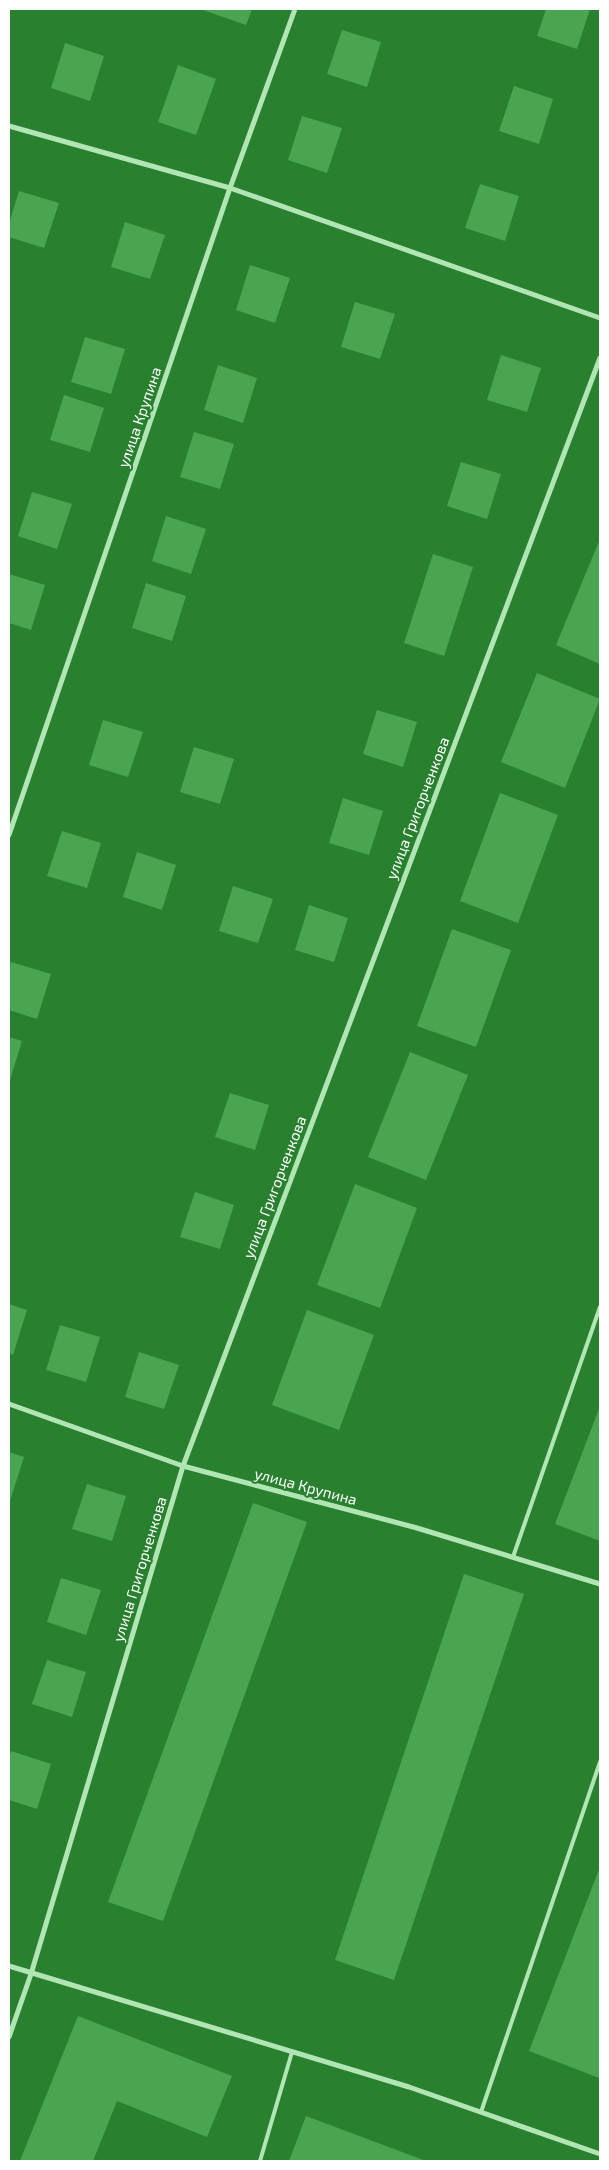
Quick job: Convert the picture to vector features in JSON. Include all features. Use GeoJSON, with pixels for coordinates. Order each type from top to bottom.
{"type":"FeatureCollection","features":[{"type":"Feature","properties":{"kind":"street","name":"улица Крупина"},"geometry":{"type":"LineString","coordinates":[[9,835],[230,188],[295,9]]}},
{"type":"Feature","properties":{"kind":"street"},"geometry":{"type":"LineString","coordinates":[[9,126],[230,188],[600,318]]}},
{"type":"Feature","properties":{"kind":"street","name":"улица Григорченкова"},"geometry":{"type":"LineString","coordinates":[[9,2037],[31,1974],[183,1466],[600,358]]}},
{"type":"Feature","properties":{"kind":"street","name":"улица Крупина"},"geometry":{"type":"LineString","coordinates":[[9,1404],[183,1466],[416,1528],[600,1584]]}},
{"type":"Feature","properties":{"kind":"street"},"geometry":{"type":"LineString","coordinates":[[9,1966],[409,2087],[600,2154]]}},
{"type":"Feature","properties":{"kind":"lane"},"geometry":{"type":"LineString","coordinates":[[513,1557],[600,1307]]}},
{"type":"Feature","properties":{"kind":"lane"},"geometry":{"type":"LineString","coordinates":[[481,2112],[600,1762]]}},
{"type":"Feature","properties":{"kind":"lane"},"geometry":{"type":"LineString","coordinates":[[260,2161],[292,2052]]}},
{"type":"Feature","properties":{"kind":"building"},"geometry":{"type":"Polygon","coordinates":[[[200,9],[252,9],[246,25],[200,9]]]}},
{"type":"Feature","properties":{"kind":"building"},"geometry":{"type":"Polygon","coordinates":[[[546,9],[590,9],[577,49],[537,36],[546,9]]]}},
{"type":"Feature","properties":{"kind":"building"},"geometry":{"type":"Polygon","coordinates":[[[342,30],[381,42],[367,87],[327,74],[342,30]]]}},
{"type":"Feature","properties":{"kind":"building"},"geometry":{"type":"Polygon","coordinates":[[[65,43],[104,56],[90,101],[51,88],[65,43]]]}},
{"type":"Feature","properties":{"kind":"building"},"geometry":{"type":"Polygon","coordinates":[[[178,65],[216,79],[196,135],[158,122],[178,65]]]}},
{"type":"Feature","properties":{"kind":"building"},"geometry":{"type":"Polygon","coordinates":[[[514,86],[553,99],[539,144],[499,131],[514,86]]]}},
{"type":"Feature","properties":{"kind":"building"},"geometry":{"type":"Polygon","coordinates":[[[302,116],[342,128],[327,173],[288,160],[302,116]]]}},
{"type":"Feature","properties":{"kind":"building"},"geometry":{"type":"Polygon","coordinates":[[[480,184],[519,196],[505,241],[465,228],[480,184]]]}},
{"type":"Feature","properties":{"kind":"building"},"geometry":{"type":"Polygon","coordinates":[[[19,191],[59,203],[44,248],[9,237],[9,224],[19,191]]]}},
{"type":"Feature","properties":{"kind":"building"},"geometry":{"type":"Polygon","coordinates":[[[125,222],[165,235],[150,279],[111,267],[125,222]]]}},
{"type":"Feature","properties":{"kind":"building"},"geometry":{"type":"Polygon","coordinates":[[[250,265],[290,278],[275,323],[236,310],[250,265]]]}},
{"type":"Feature","properties":{"kind":"building"},"geometry":{"type":"Polygon","coordinates":[[[355,302],[395,314],[380,359],[341,347],[355,302]]]}},
{"type":"Feature","properties":{"kind":"building"},"geometry":{"type":"Polygon","coordinates":[[[85,337],[125,349],[111,394],[71,382],[85,337]]]}},
{"type":"Feature","properties":{"kind":"building"},"geometry":{"type":"Polygon","coordinates":[[[501,355],[541,368],[527,412],[487,400],[501,355]]]}},
{"type":"Feature","properties":{"kind":"building"},"geometry":{"type":"Polygon","coordinates":[[[218,365],[257,378],[243,423],[204,410],[218,365]]]}},
{"type":"Feature","properties":{"kind":"building"},"geometry":{"type":"Polygon","coordinates":[[[64,395],[104,408],[90,452],[50,440],[64,395]]]}},
{"type":"Feature","properties":{"kind":"building"},"geometry":{"type":"Polygon","coordinates":[[[194,432],[234,444],[220,489],[180,477],[194,432]]]}},
{"type":"Feature","properties":{"kind":"building"},"geometry":{"type":"Polygon","coordinates":[[[461,462],[501,474],[487,519],[447,506],[461,462]]]}},
{"type":"Feature","properties":{"kind":"building"},"geometry":{"type":"Polygon","coordinates":[[[32,492],[72,504],[57,549],[18,536],[32,492]]]}},
{"type":"Feature","properties":{"kind":"building"},"geometry":{"type":"Polygon","coordinates":[[[166,516],[206,529],[191,574],[152,561],[166,516]]]}},
{"type":"Feature","properties":{"kind":"building"},"geometry":{"type":"Polygon","coordinates":[[[600,539],[600,664],[556,645],[600,539]]]}},
{"type":"Feature","properties":{"kind":"building"},"geometry":{"type":"Polygon","coordinates":[[[433,554],[473,567],[444,656],[404,643],[433,554]]]}},
{"type":"Feature","properties":{"kind":"building"},"geometry":{"type":"Polygon","coordinates":[[[9,574],[45,585],[31,630],[9,623],[9,574]]]}},
{"type":"Feature","properties":{"kind":"building"},"geometry":{"type":"Polygon","coordinates":[[[146,583],[186,596],[172,641],[132,628],[146,583]]]}},
{"type":"Feature","properties":{"kind":"building"},"geometry":{"type":"Polygon","coordinates":[[[537,673],[600,699],[565,788],[501,762],[537,673]]]}},
{"type":"Feature","properties":{"kind":"building"},"geometry":{"type":"Polygon","coordinates":[[[377,710],[417,722],[403,767],[363,754],[377,710]]]}},
{"type":"Feature","properties":{"kind":"building"},"geometry":{"type":"Polygon","coordinates":[[[103,720],[143,732],[128,777],[89,765],[103,720]]]}},
{"type":"Feature","properties":{"kind":"building"},"geometry":{"type":"Polygon","coordinates":[[[194,747],[234,759],[220,804],[180,792],[194,747]]]}},
{"type":"Feature","properties":{"kind":"building"},"geometry":{"type":"Polygon","coordinates":[[[500,793],[558,815],[518,923],[460,901],[500,793]]]}},
{"type":"Feature","properties":{"kind":"building"},"geometry":{"type":"Polygon","coordinates":[[[343,798],[383,811],[369,855],[329,843],[343,798]]]}},
{"type":"Feature","properties":{"kind":"building"},"geometry":{"type":"Polygon","coordinates":[[[62,831],[101,843],[87,888],[47,876],[62,831]]]}},
{"type":"Feature","properties":{"kind":"building"},"geometry":{"type":"Polygon","coordinates":[[[137,852],[176,865],[162,910],[123,897],[137,852]]]}},
{"type":"Feature","properties":{"kind":"building"},"geometry":{"type":"Polygon","coordinates":[[[233,886],[273,899],[258,943],[219,931],[233,886]]]}},
{"type":"Feature","properties":{"kind":"building"},"geometry":{"type":"Polygon","coordinates":[[[309,905],[348,918],[334,962],[295,950],[309,905]]]}},
{"type":"Feature","properties":{"kind":"building"},"geometry":{"type":"Polygon","coordinates":[[[452,929],[511,950],[476,1047],[417,1026],[452,929]]]}},
{"type":"Feature","properties":{"kind":"building"},"geometry":{"type":"Polygon","coordinates":[[[11,962],[51,974],[37,1019],[9,1010],[9,969],[11,962]]]}},
{"type":"Feature","properties":{"kind":"building"},"geometry":{"type":"Polygon","coordinates":[[[9,1037],[22,1041],[9,1083],[9,1037]]]}},
{"type":"Feature","properties":{"kind":"building"},"geometry":{"type":"Polygon","coordinates":[[[410,1052],[468,1075],[426,1180],[368,1157],[410,1052]]]}},
{"type":"Feature","properties":{"kind":"building"},"geometry":{"type":"Polygon","coordinates":[[[230,1093],[269,1105],[255,1150],[215,1137],[230,1093]]]}},
{"type":"Feature","properties":{"kind":"building"},"geometry":{"type":"Polygon","coordinates":[[[355,1184],[417,1208],[380,1308],[317,1285],[355,1184]]]}},
{"type":"Feature","properties":{"kind":"building"},"geometry":{"type":"Polygon","coordinates":[[[195,1192],[234,1205],[220,1249],[180,1237],[195,1192]]]}},
{"type":"Feature","properties":{"kind":"building"},"geometry":{"type":"Polygon","coordinates":[[[9,1304],[27,1310],[13,1355],[9,1353],[9,1304]]]}},
{"type":"Feature","properties":{"kind":"building"},"geometry":{"type":"Polygon","coordinates":[[[307,1310],[374,1335],[339,1430],[272,1405],[307,1310]]]}},
{"type":"Feature","properties":{"kind":"building"},"geometry":{"type":"Polygon","coordinates":[[[60,1325],[100,1337],[86,1382],[46,1370],[60,1325]]]}},
{"type":"Feature","properties":{"kind":"building"},"geometry":{"type":"Polygon","coordinates":[[[139,1352],[179,1365],[164,1409],[125,1397],[139,1352]]]}},
{"type":"Feature","properties":{"kind":"building"},"geometry":{"type":"Polygon","coordinates":[[[600,1406],[600,1541],[555,1524],[600,1406]]]}},
{"type":"Feature","properties":{"kind":"building"},"geometry":{"type":"Polygon","coordinates":[[[9,1452],[24,1457],[9,1504],[9,1452]]]}},
{"type":"Feature","properties":{"kind":"building"},"geometry":{"type":"Polygon","coordinates":[[[87,1484],[126,1496],[112,1541],[72,1529],[87,1484]]]}},
{"type":"Feature","properties":{"kind":"building"},"geometry":{"type":"Polygon","coordinates":[[[253,1503],[307,1522],[163,1921],[108,1902],[253,1503]]]}},
{"type":"Feature","properties":{"kind":"building"},"geometry":{"type":"Polygon","coordinates":[[[464,1574],[524,1594],[394,1980],[335,1960],[464,1574]]]}},
{"type":"Feature","properties":{"kind":"building"},"geometry":{"type":"Polygon","coordinates":[[[61,1578],[101,1590],[86,1635],[47,1622],[61,1578]]]}},
{"type":"Feature","properties":{"kind":"building"},"geometry":{"type":"Polygon","coordinates":[[[47,1660],[86,1672],[72,1717],[32,1704],[47,1660]]]}},
{"type":"Feature","properties":{"kind":"building"},"geometry":{"type":"Polygon","coordinates":[[[11,1751],[51,1764],[37,1809],[9,1800],[9,1758],[11,1751]]]}},
{"type":"Feature","properties":{"kind":"building"},"geometry":{"type":"Polygon","coordinates":[[[600,1867],[600,2075],[599,2078],[529,2051],[600,1867]]]}},
{"type":"Feature","properties":{"kind":"building"},"geometry":{"type":"Polygon","coordinates":[[[78,2016],[232,2076],[207,2137],[117,2101],[93,2161],[20,2161],[78,2016]]]}},
{"type":"Feature","properties":{"kind":"building"},"geometry":{"type":"Polygon","coordinates":[[[306,2116],[426,2161],[289,2161],[306,2116]]]}}]}
